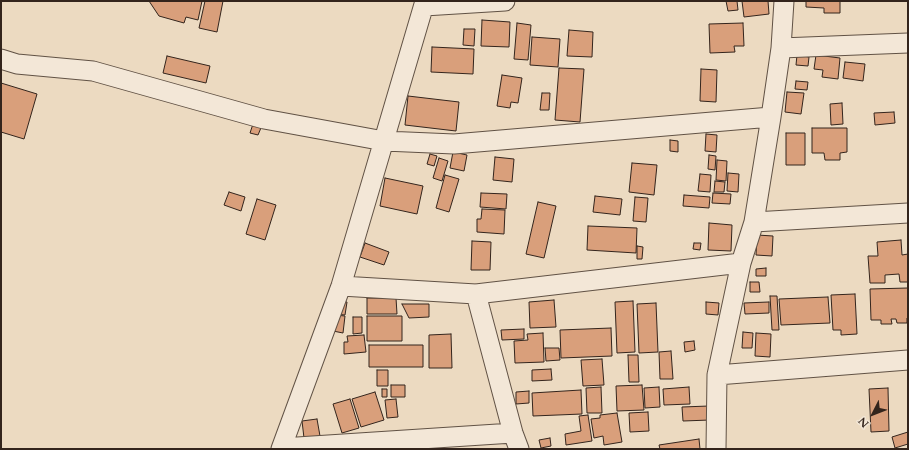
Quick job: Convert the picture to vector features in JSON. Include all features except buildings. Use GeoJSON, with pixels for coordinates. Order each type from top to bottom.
{"type":"FeatureCollection","features":[{"type":"Feature","properties":{"kind":"street"},"geometry":{"type":"LineString","coordinates":[[476,294],[516,441],[282,448],[341,286],[425,3],[505,1]]}},
{"type":"Feature","properties":{"kind":"street"},"geometry":{"type":"LineString","coordinates":[[716,449],[717,375],[740,263],[754,222],[772,117],[781,48],[784,1]]}},
{"type":"Feature","properties":{"kind":"street"},"geometry":{"type":"LineString","coordinates":[[781,48],[908,43]]}},
{"type":"Feature","properties":{"kind":"street"},"geometry":{"type":"LineString","coordinates":[[1,59],[17,64],[93,71],[264,119],[384,141],[454,144],[772,117]]}},
{"type":"Feature","properties":{"kind":"street"},"geometry":{"type":"LineString","coordinates":[[754,222],[908,213]]}},
{"type":"Feature","properties":{"kind":"street"},"geometry":{"type":"LineString","coordinates":[[341,286],[476,294],[740,263]]}},
{"type":"Feature","properties":{"kind":"street"},"geometry":{"type":"LineString","coordinates":[[717,375],[908,360]]}}]}
